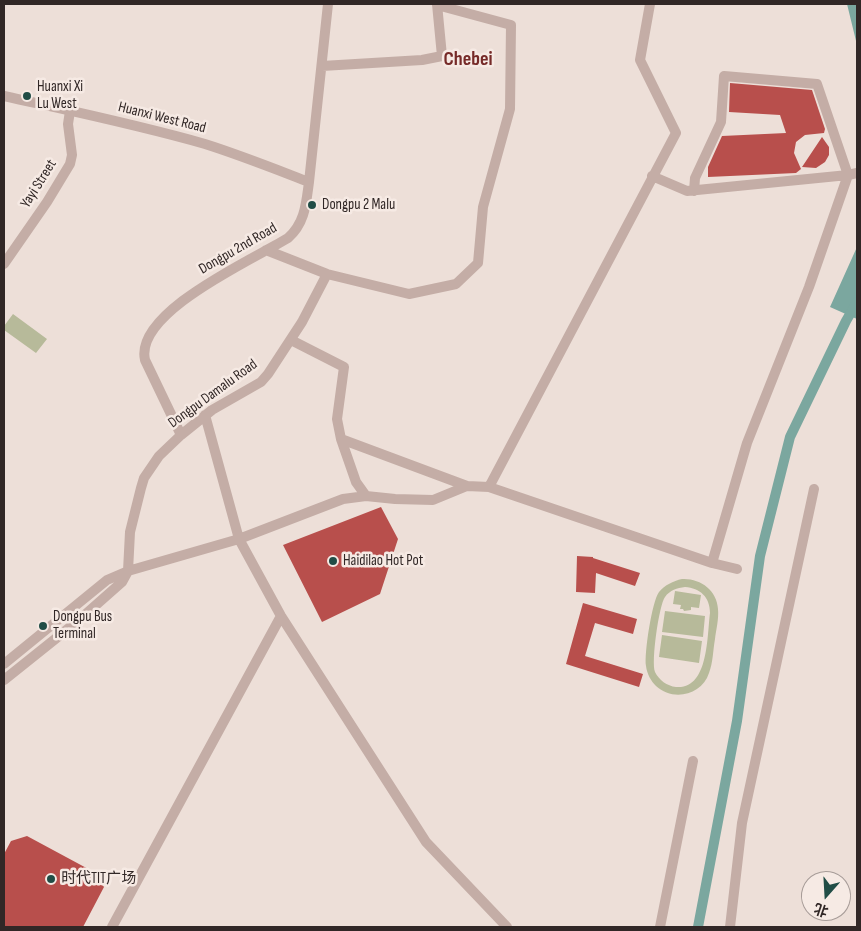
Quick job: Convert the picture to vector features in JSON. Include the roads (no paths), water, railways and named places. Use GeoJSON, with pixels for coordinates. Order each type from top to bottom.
{"type":"FeatureCollection","features":[{"type":"Feature","properties":{"kind":"street","name":"Dongpu 2nd Road"},"geometry":{"type":"LineString","coordinates":[[181,435],[145,360],[144,352],[148,338],[174,309],[194,292],[288,238],[296,231],[304,214],[309,182],[328,4]]}},
{"type":"Feature","properties":{"kind":"street"},"geometry":{"type":"LineString","coordinates":[[266,250],[327,274],[409,294],[456,284],[478,262],[483,207],[510,109],[511,25],[437,4],[442,56],[422,60],[322,66]]}},
{"type":"Feature","properties":{"kind":"street"},"geometry":{"type":"LineString","coordinates":[[489,487],[676,133],[640,60],[650,4]]}},
{"type":"Feature","properties":{"kind":"street"},"geometry":{"type":"LineString","coordinates":[[694,191],[696,178],[721,122],[724,76],[817,84],[852,174],[747,443],[712,564]]}},
{"type":"Feature","properties":{"kind":"street","name":"Huanxi West Road"},"geometry":{"type":"LineString","coordinates":[[4,96],[204,144],[309,182]]}},
{"type":"Feature","properties":{"kind":"street","name":"Yayi Street"},"geometry":{"type":"LineString","coordinates":[[4,264],[47,202],[70,164],[72,155],[68,124],[70,111]]}},
{"type":"Feature","properties":{"kind":"street"},"geometry":{"type":"LineString","coordinates":[[652,176],[687,192],[852,174]]}},
{"type":"Feature","properties":{"kind":"street","name":"Dongpu Damalu Road"},"geometry":{"type":"LineString","coordinates":[[128,571],[130,532],[144,478],[159,456],[205,415],[261,382],[302,322],[327,274]]}},
{"type":"Feature","properties":{"kind":"street"},"geometry":{"type":"LineString","coordinates":[[291,340],[344,367],[337,419],[341,439],[356,482],[366,496]]}},
{"type":"Feature","properties":{"kind":"street"},"geometry":{"type":"LineString","coordinates":[[205,415],[239,539],[282,616],[426,842],[507,927]]}},
{"type":"Feature","properties":{"kind":"street"},"geometry":{"type":"LineString","coordinates":[[341,439],[467,486],[489,487],[712,564],[737,569]]}},
{"type":"Feature","properties":{"kind":"street"},"geometry":{"type":"LineString","coordinates":[[4,664],[108,580],[128,571],[239,539],[343,499],[366,496],[433,500],[467,486]]}},
{"type":"Feature","properties":{"kind":"street"},"geometry":{"type":"LineString","coordinates":[[730,927],[742,823],[814,489]]}},
{"type":"Feature","properties":{"kind":"street"},"geometry":{"type":"LineString","coordinates":[[4,680],[114,590],[122,582],[128,571]]}},
{"type":"Feature","properties":{"kind":"street"},"geometry":{"type":"LineString","coordinates":[[112,927],[282,616]]}},
{"type":"Feature","properties":{"kind":"street"},"geometry":{"type":"LineString","coordinates":[[660,927],[692,761]]}},
{"type":"Feature","properties":{"kind":"water"},"geometry":{"type":"Polygon","coordinates":[[[847,4],[857,4],[857,45],[847,4]]]}},
{"type":"Feature","properties":{"kind":"water"},"geometry":{"type":"Polygon","coordinates":[[[857,247],[857,319],[830,307],[857,247]]]}},
{"type":"Feature","properties":{"kind":"waterway"},"geometry":{"type":"LineString","coordinates":[[698,927],[737,721],[760,556],[790,437],[857,302]]}},
{"type":"Feature","properties":{"kind":"place","name":"Huanxi Xi Lu West"},"geometry":{"type":"Point","coordinates":[27,96]}},
{"type":"Feature","properties":{"kind":"place","name":"Dongpu 2 Malu"},"geometry":{"type":"Point","coordinates":[312,205]}},
{"type":"Feature","properties":{"kind":"place","name":"Haidilao Hot Pot"},"geometry":{"type":"Point","coordinates":[333,561]}},
{"type":"Feature","properties":{"kind":"place","name":"Dongpu Bus Terminal"},"geometry":{"type":"Point","coordinates":[43,626]}},
{"type":"Feature","properties":{"kind":"place","name":"时代TIT广场"},"geometry":{"type":"Point","coordinates":[51,879]}},
{"type":"Feature","properties":{"kind":"district","name":"Chebei"},"geometry":{"type":"Point","coordinates":[468,60]}}]}
